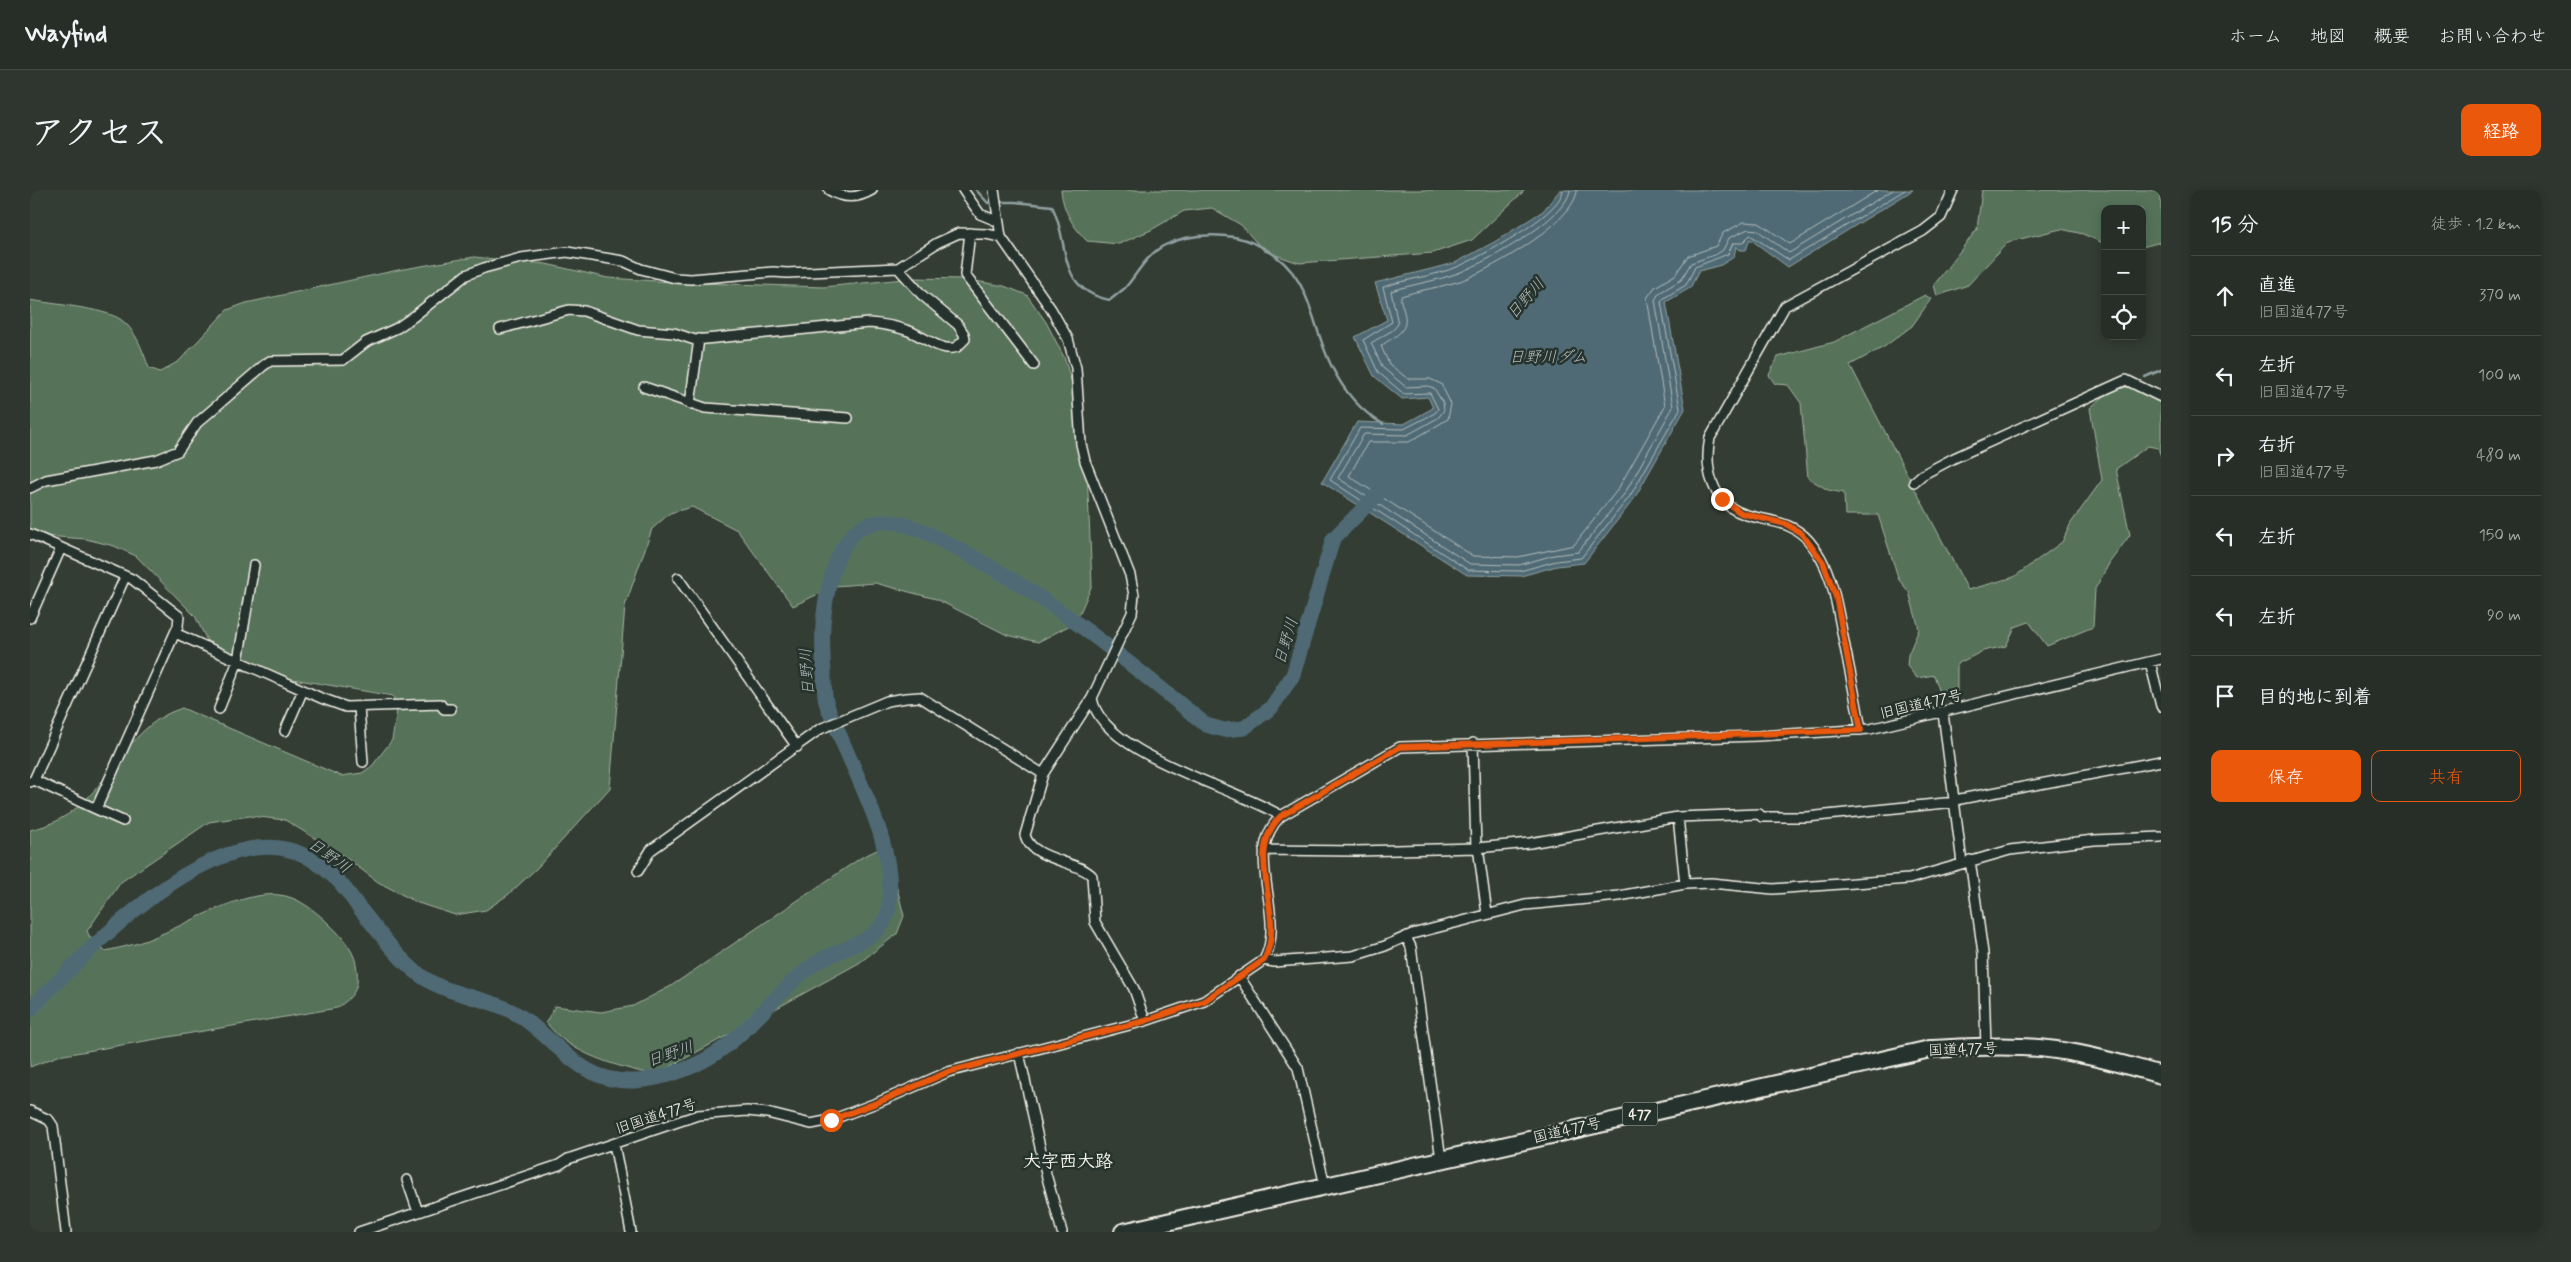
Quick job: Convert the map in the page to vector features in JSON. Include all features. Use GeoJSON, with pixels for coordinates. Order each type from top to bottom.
{"type":"FeatureCollection","features":[{"type":"Feature","properties":{"kind":"highway","name":"国道477号"},"geometry":{"type":"LineString","coordinates":[[1123,1232],[1902,1053],[1930,1049],[1986,1047],[2055,1050],[2108,1060],[2161,1075]]}},
{"type":"Feature","properties":{"kind":"street"},"geometry":{"type":"LineString","coordinates":[[829,190],[848,198],[862,196],[872,190]]}},
{"type":"Feature","properties":{"kind":"street"},"geometry":{"type":"LineString","coordinates":[[963,190],[980,214],[996,218]]}},
{"type":"Feature","properties":{"kind":"street"},"geometry":{"type":"LineString","coordinates":[[994,190],[996,218],[1001,238],[1065,330],[1077,378],[1081,444],[1130,575],[1134,594],[1132,613],[1128,623],[1096,685],[1092,698],[1043,774],[1025,835],[1026,839],[1055,860],[1092,876],[1095,922],[1134,988],[1145,1021]]}},
{"type":"Feature","properties":{"kind":"street"},"geometry":{"type":"LineString","coordinates":[[1861,730],[1836,597],[1823,562],[1810,542],[1795,528],[1741,513],[1727,504],[1712,484],[1706,450],[1710,438],[1785,306],[1923,231],[1944,211],[1952,190]]}},
{"type":"Feature","properties":{"kind":"street"},"geometry":{"type":"LineString","coordinates":[[30,488],[46,480],[156,460],[172,455],[182,446],[197,423],[250,375],[270,361],[343,360],[366,342],[405,323],[466,275],[521,258],[567,252],[594,255],[623,261],[641,269],[681,279],[773,272],[898,268],[937,243],[959,233],[1001,238]]}},
{"type":"Feature","properties":{"kind":"street"},"geometry":{"type":"LineString","coordinates":[[970,233],[965,276],[1034,365]]}},
{"type":"Feature","properties":{"kind":"street"},"geometry":{"type":"LineString","coordinates":[[500,329],[569,310],[584,311],[638,330],[674,333],[700,340],[869,323],[886,324],[910,331],[944,348],[957,347],[965,338],[962,329],[922,295],[898,268]]}},
{"type":"Feature","properties":{"kind":"street"},"geometry":{"type":"LineString","coordinates":[[690,404],[700,340]]}},
{"type":"Feature","properties":{"kind":"street"},"geometry":{"type":"LineString","coordinates":[[1914,482],[1922,475],[1954,458],[2126,380],[2161,397]]}},
{"type":"Feature","properties":{"kind":"street"},"geometry":{"type":"LineString","coordinates":[[644,386],[705,408],[848,418]]}},
{"type":"Feature","properties":{"kind":"street"},"geometry":{"type":"LineString","coordinates":[[30,534],[132,579],[180,616],[175,633],[96,809]]}},
{"type":"Feature","properties":{"kind":"street"},"geometry":{"type":"LineString","coordinates":[[30,618],[61,548]]}},
{"type":"Feature","properties":{"kind":"street"},"geometry":{"type":"LineString","coordinates":[[219,709],[238,661],[254,565]]}},
{"type":"Feature","properties":{"kind":"street"},"geometry":{"type":"LineString","coordinates":[[123,821],[32,781],[125,576]]}},
{"type":"Feature","properties":{"kind":"street"},"geometry":{"type":"LineString","coordinates":[[678,578],[797,747]]}},
{"type":"Feature","properties":{"kind":"street"},"geometry":{"type":"LineString","coordinates":[[175,633],[302,690],[346,707],[440,704],[444,709],[451,709]]}},
{"type":"Feature","properties":{"kind":"street","name":"旧国道477号"},"geometry":{"type":"LineString","coordinates":[[359,1232],[558,1165],[568,1159],[698,1115],[747,1111],[767,1113],[811,1124],[854,1112],[948,1072],[1145,1021],[1204,1001],[1264,960],[1269,951],[1271,924],[1264,850],[1268,833],[1281,816],[1400,747],[1473,743],[1758,736],[1861,730],[1943,713],[2161,659]]}},
{"type":"Feature","properties":{"kind":"street"},"geometry":{"type":"LineString","coordinates":[[2150,662],[2161,706]]}},
{"type":"Feature","properties":{"kind":"street"},"geometry":{"type":"LineString","coordinates":[[285,731],[302,690]]}},
{"type":"Feature","properties":{"kind":"street"},"geometry":{"type":"LineString","coordinates":[[638,870],[651,850],[820,729],[887,701],[920,697],[1043,774]]}},
{"type":"Feature","properties":{"kind":"street"},"geometry":{"type":"LineString","coordinates":[[1092,698],[1093,705],[1104,722],[1125,741],[1154,760],[1212,782],[1281,816]]}},
{"type":"Feature","properties":{"kind":"street"},"geometry":{"type":"LineString","coordinates":[[360,707],[363,762]]}},
{"type":"Feature","properties":{"kind":"street"},"geometry":{"type":"LineString","coordinates":[[1943,713],[1955,800],[1983,953],[1986,1047]]}},
{"type":"Feature","properties":{"kind":"street"},"geometry":{"type":"LineString","coordinates":[[1473,743],[1477,848],[1487,914]]}},
{"type":"Feature","properties":{"kind":"street"},"geometry":{"type":"LineString","coordinates":[[1264,850],[1380,851],[1477,848],[1530,843],[1678,817],[1759,814],[1762,817],[1807,817],[1955,800],[2161,761]]}},
{"type":"Feature","properties":{"kind":"street"},"geometry":{"type":"LineString","coordinates":[[1678,817],[1685,884]]}},
{"type":"Feature","properties":{"kind":"street"},"geometry":{"type":"LineString","coordinates":[[1264,960],[1274,962],[1353,956],[1406,937],[1525,905],[1619,896],[1685,884],[1712,883],[1773,889],[1909,879],[1935,873],[1966,861],[2010,850],[2094,840],[2161,837]]}},
{"type":"Feature","properties":{"kind":"street"},"geometry":{"type":"LineString","coordinates":[[1406,937],[1411,947],[1441,1159]]}},
{"type":"Feature","properties":{"kind":"street"},"geometry":{"type":"LineString","coordinates":[[1239,976],[1298,1068],[1325,1186]]}},
{"type":"Feature","properties":{"kind":"street"},"geometry":{"type":"LineString","coordinates":[[1019,1053],[1046,1174],[1062,1232]]}},
{"type":"Feature","properties":{"kind":"street"},"geometry":{"type":"LineString","coordinates":[[30,1111],[49,1120],[53,1126],[66,1232]]}},
{"type":"Feature","properties":{"kind":"street"},"geometry":{"type":"LineString","coordinates":[[614,1144],[631,1232]]}},
{"type":"Feature","properties":{"kind":"street"},"geometry":{"type":"LineString","coordinates":[[406,1180],[418,1212]]}},
{"type":"Feature","properties":{"kind":"green space"},"geometry":{"type":"Polygon","coordinates":[[[1061,190],[1525,190],[1472,240],[1433,253],[1299,263],[1264,251],[1241,225],[1212,208],[1184,211],[1151,230],[1119,244],[1087,241],[1077,230],[1070,218],[1064,205],[1061,190]]]}},
{"type":"Feature","properties":{"kind":"green space"},"geometry":{"type":"Polygon","coordinates":[[[1982,190],[2161,190],[2161,242],[2146,246],[2146,205],[2101,205],[2101,242],[2083,234],[2061,229],[2008,242],[1968,285],[1937,296],[1934,285],[1977,229],[1982,190]]]}},
{"type":"Feature","properties":{"kind":"green space"},"geometry":{"type":"Polygon","coordinates":[[[474,257],[546,264],[608,278],[823,287],[914,278],[964,279],[1004,286],[1027,295],[1046,322],[1064,357],[1085,424],[1092,585],[1076,622],[1038,642],[1007,635],[936,599],[875,583],[835,586],[793,606],[737,530],[692,507],[670,513],[652,529],[625,606],[610,788],[537,868],[509,894],[486,910],[455,915],[418,903],[378,882],[342,855],[285,820],[250,816],[209,822],[121,882],[87,931],[93,943],[105,951],[153,938],[206,913],[242,899],[260,895],[277,895],[292,898],[321,916],[346,942],[355,959],[357,972],[357,985],[349,999],[337,1008],[58,1056],[30,1067],[30,830],[56,821],[78,807],[95,790],[141,734],[159,719],[182,708],[341,776],[362,773],[372,766],[392,740],[397,710],[393,696],[240,670],[213,653],[195,616],[136,556],[114,546],[86,539],[30,535],[30,300],[90,309],[120,319],[126,323],[135,335],[149,368],[160,372],[179,361],[227,310],[246,303],[398,270],[474,257]]]}},
{"type":"Feature","properties":{"kind":"green space"},"geometry":{"type":"Polygon","coordinates":[[[1925,295],[1931,299],[1912,326],[1884,347],[1850,365],[1968,590],[2014,577],[2062,542],[2071,523],[2102,480],[2090,408],[2108,394],[2123,388],[2139,389],[2161,394],[2161,456],[2158,448],[2148,446],[2116,469],[2130,535],[2110,562],[2095,589],[2093,627],[2047,646],[2029,622],[2015,627],[2006,646],[1983,651],[1957,664],[1957,696],[1942,699],[1934,675],[1917,678],[1907,666],[1908,655],[1919,629],[1909,592],[1899,580],[1878,515],[1845,515],[1844,493],[1828,490],[1808,478],[1801,403],[1788,385],[1775,384],[1769,375],[1778,357],[1834,342],[1925,295]]]}},
{"type":"Feature","properties":{"kind":"green space"},"geometry":{"type":"Polygon","coordinates":[[[877,850],[890,860],[904,916],[897,934],[859,963],[655,1075],[595,1058],[567,1043],[546,1022],[555,1006],[601,1012],[633,1006],[671,986],[862,857],[877,850]]]}},
{"type":"Feature","properties":{"kind":"water","name":"日野川ダム"},"geometry":{"type":"Polygon","coordinates":[[[1560,190],[1913,190],[1788,267],[1750,239],[1746,250],[1740,250],[1736,246],[1734,257],[1721,265],[1699,271],[1690,288],[1666,302],[1685,409],[1634,499],[1584,563],[1557,566],[1521,576],[1467,575],[1322,482],[1357,422],[1404,424],[1433,408],[1428,397],[1402,399],[1374,376],[1355,337],[1387,320],[1375,283],[1455,263],[1496,241],[1543,211],[1560,190]]]}},
{"type":"Feature","properties":{"kind":"waterway"},"geometry":{"type":"LineString","coordinates":[[976,190],[988,203],[993,203]]}},
{"type":"Feature","properties":{"kind":"waterway"},"geometry":{"type":"LineString","coordinates":[[999,202],[1052,206],[1058,220],[1072,275],[1080,286],[1092,294],[1110,300],[1125,288],[1157,250],[1178,240],[1194,236],[1218,235],[1241,238],[1262,247],[1279,258],[1300,285],[1331,365],[1341,383],[1367,413],[1383,424]]}},
{"type":"Feature","properties":{"kind":"waterway"},"geometry":{"type":"LineString","coordinates":[[2145,377],[2161,370]]}},
{"type":"Feature","properties":{"kind":"waterway","name":"日野川"},"geometry":{"type":"LineString","coordinates":[[30,1010],[82,957],[114,928],[149,899],[186,874],[223,856],[259,848],[293,851],[314,861],[340,882],[403,960],[432,983],[511,1011],[537,1029],[573,1060],[600,1076],[616,1080],[634,1081],[658,1078],[682,1070],[715,1054],[746,1029],[803,973],[819,961],[872,935],[886,918],[889,906],[890,884],[882,841],[867,798],[829,710],[824,691],[823,634],[827,597],[833,571],[842,549],[858,530],[865,525],[873,523],[894,522],[904,524],[987,564],[1084,628],[1206,725],[1224,730],[1244,728],[1271,708],[1293,675],[1333,539],[1378,494]]}},
{"type":"Feature","properties":{"kind":"waterway"},"geometry":{"type":"LineString","coordinates":[[2010,1055],[2047,1057]]}},
{"type":"Feature","properties":{"kind":"waterway"},"geometry":{"type":"LineString","coordinates":[[2060,1059],[2091,1065]]}},
{"type":"Feature","properties":{"kind":"district","name":"大字西大路"},"geometry":{"type":"Point","coordinates":[1068,1161]}},
{"type":"Feature","properties":{"kind":"route"},"geometry":{"type":"LineString","coordinates":[[831,1120],[879,1102],[948,1072],[1145,1021],[1210,998],[1264,960],[1269,951],[1271,924],[1264,850],[1268,833],[1273,823],[1281,816],[1400,747],[1473,743],[1758,736],[1861,730],[1834,586],[1830,581],[1823,562],[1810,542],[1795,528],[1741,513],[1722,499]]}}]}
